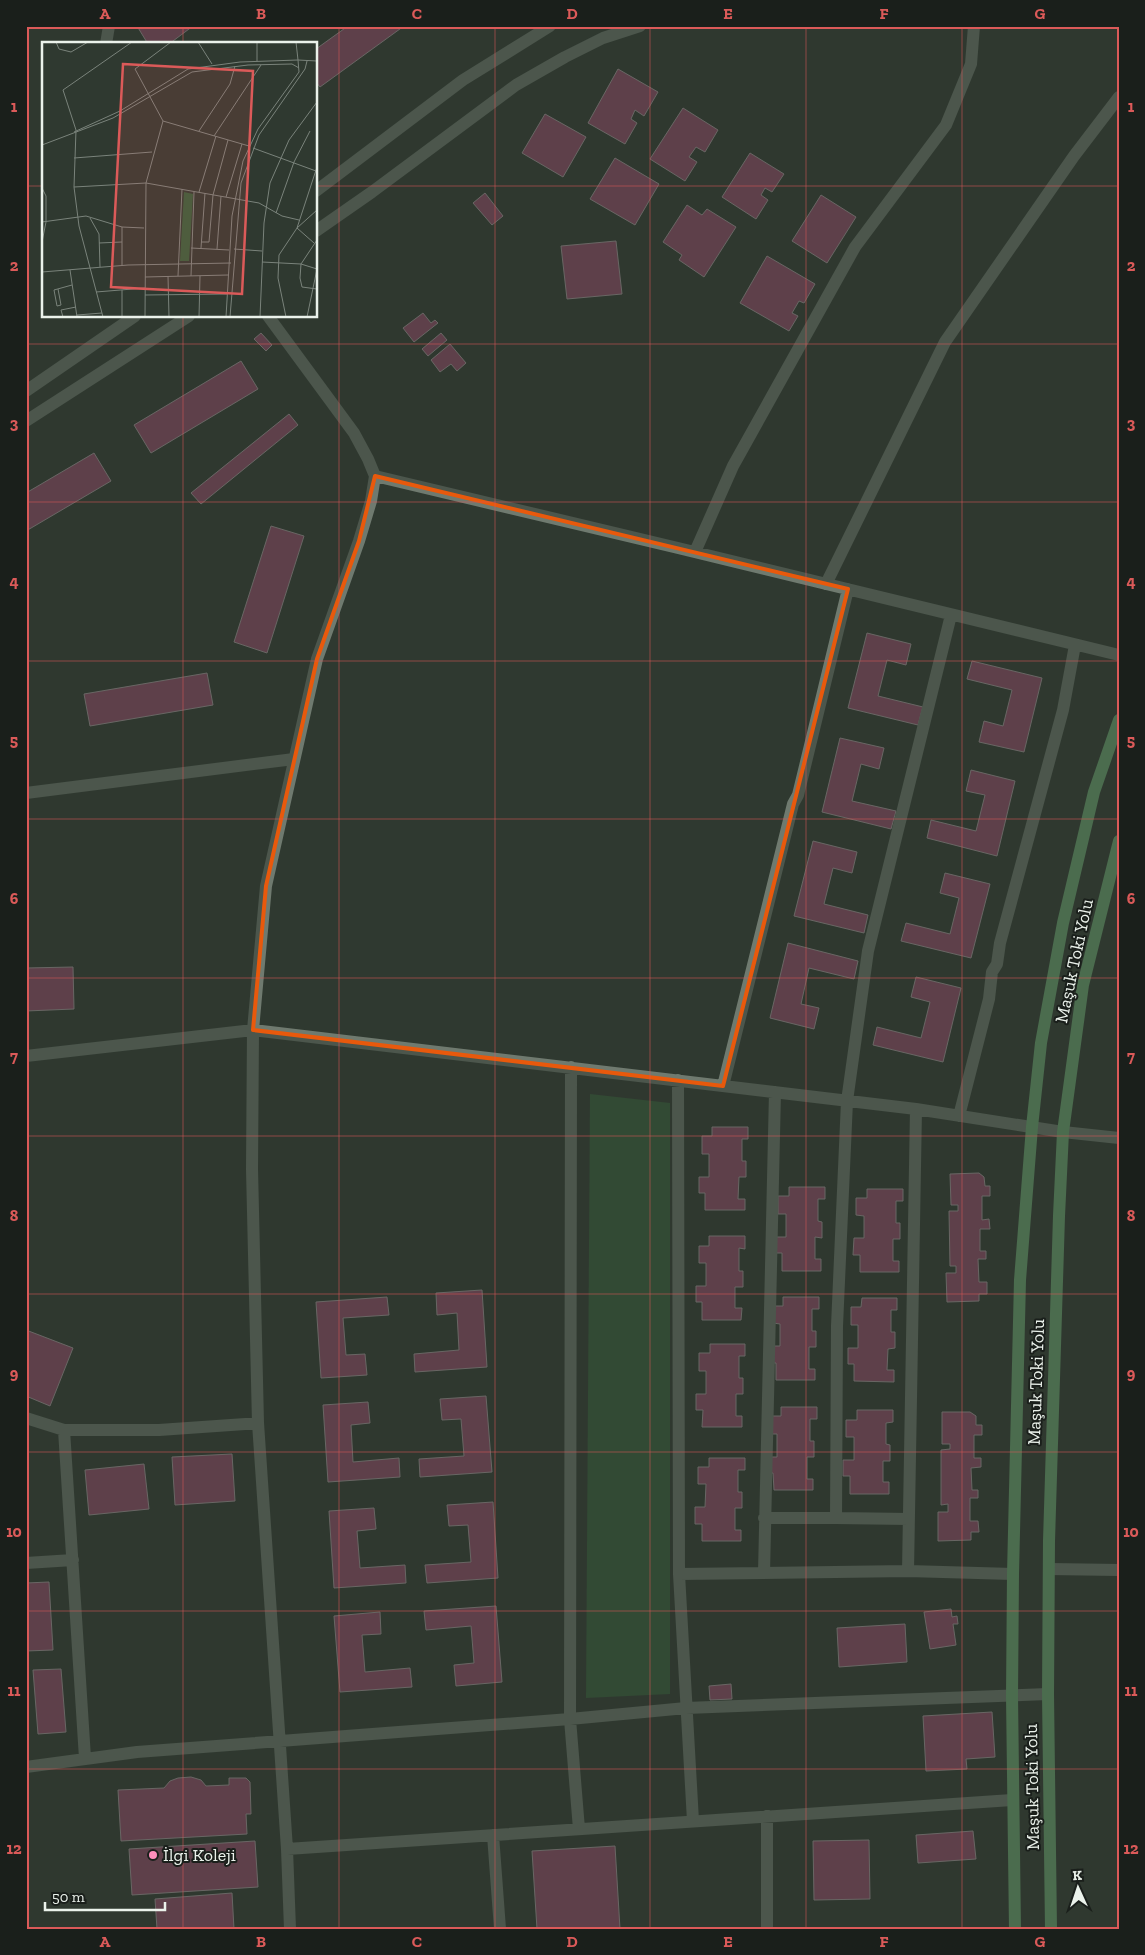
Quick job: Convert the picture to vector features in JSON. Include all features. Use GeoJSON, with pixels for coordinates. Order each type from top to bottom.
{"type":"FeatureCollection","features":[{"type":"Feature","properties":{"kind":"main road"},"geometry":{"type":"LineString","coordinates":[[1015,1929],[1012,1800],[1013,1574],[1020,1280],[1032,1127],[1040,1043],[1062,923],[1094,792],[1119,720]]}},
{"type":"Feature","properties":{"kind":"main road","name":"Maşuk Toki Yolu"},"geometry":{"type":"LineString","coordinates":[[1051,1929],[1048,1694],[1049,1569],[1063,1132],[1083,985],[1119,841]]}},
{"type":"Feature","properties":{"kind":"street"},"geometry":{"type":"LineString","coordinates":[[106,42],[108,26]]}},
{"type":"Feature","properties":{"kind":"street"},"geometry":{"type":"LineString","coordinates":[[318,189],[463,80],[550,26]]}},
{"type":"Feature","properties":{"kind":"street"},"geometry":{"type":"LineString","coordinates":[[318,230],[516,85],[603,38],[640,26]]}},
{"type":"Feature","properties":{"kind":"street"},"geometry":{"type":"LineString","coordinates":[[695,552],[733,466],[855,247],[946,125],[971,64],[974,26]]}},
{"type":"Feature","properties":{"kind":"street"},"geometry":{"type":"LineString","coordinates":[[826,584],[945,342],[1074,156],[1119,97]]}},
{"type":"Feature","properties":{"kind":"street"},"geometry":{"type":"LineString","coordinates":[[26,392],[132,318]]}},
{"type":"Feature","properties":{"kind":"street"},"geometry":{"type":"LineString","coordinates":[[26,421],[186,318]]}},
{"type":"Feature","properties":{"kind":"street"},"geometry":{"type":"LineString","coordinates":[[269,318],[354,433],[375,476],[371,501],[359,541],[317,659],[266,886],[253,1030],[252,1169],[258,1422],[278,1741],[287,1849],[290,1929]]}},
{"type":"Feature","properties":{"kind":"street"},"geometry":{"type":"LineString","coordinates":[[375,476],[952,614],[1119,656]]}},
{"type":"Feature","properties":{"kind":"street"},"geometry":{"type":"LineString","coordinates":[[724,1086],[848,589]]}},
{"type":"Feature","properties":{"kind":"street"},"geometry":{"type":"LineString","coordinates":[[836,1518],[837,1326],[846,1100],[868,951],[952,614]]}},
{"type":"Feature","properties":{"kind":"street"},"geometry":{"type":"LineString","coordinates":[[959,1116],[989,998],[992,972],[997,964],[1000,943],[1063,710],[1075,645]]}},
{"type":"Feature","properties":{"kind":"street"},"geometry":{"type":"LineString","coordinates":[[26,793],[294,759]]}},
{"type":"Feature","properties":{"kind":"street"},"geometry":{"type":"LineString","coordinates":[[26,1056],[253,1030],[846,1100],[1063,1132],[1119,1138]]}},
{"type":"Feature","properties":{"kind":"street"},"geometry":{"type":"LineString","coordinates":[[572,1067],[570,1719],[579,1829]]}},
{"type":"Feature","properties":{"kind":"street"},"geometry":{"type":"LineString","coordinates":[[678,1080],[679,1574],[693,1821]]}},
{"type":"Feature","properties":{"kind":"street"},"geometry":{"type":"LineString","coordinates":[[764,1573],[775,1092]]}},
{"type":"Feature","properties":{"kind":"street"},"geometry":{"type":"LineString","coordinates":[[908,1571],[916,1109]]}},
{"type":"Feature","properties":{"kind":"street"},"geometry":{"type":"LineString","coordinates":[[26,1418],[64,1430],[159,1430],[258,1422]]}},
{"type":"Feature","properties":{"kind":"street"},"geometry":{"type":"LineString","coordinates":[[64,1430],[85,1758]]}},
{"type":"Feature","properties":{"kind":"street"},"geometry":{"type":"LineString","coordinates":[[764,1518],[909,1519]]}},
{"type":"Feature","properties":{"kind":"street"},"geometry":{"type":"LineString","coordinates":[[26,1563],[72,1560]]}},
{"type":"Feature","properties":{"kind":"street"},"geometry":{"type":"LineString","coordinates":[[1049,1569],[1119,1570]]}},
{"type":"Feature","properties":{"kind":"street"},"geometry":{"type":"LineString","coordinates":[[679,1574],[908,1571],[1013,1574]]}},
{"type":"Feature","properties":{"kind":"street"},"geometry":{"type":"LineString","coordinates":[[26,1767],[136,1752],[570,1719],[686,1708],[1048,1694]]}},
{"type":"Feature","properties":{"kind":"street"},"geometry":{"type":"LineString","coordinates":[[287,1849],[1012,1800]]}},
{"type":"Feature","properties":{"kind":"street"},"geometry":{"type":"LineString","coordinates":[[767,1816],[767,1929]]}},
{"type":"Feature","properties":{"kind":"street"},"geometry":{"type":"LineString","coordinates":[[494,1835],[500,1929]]}},
{"type":"Feature","properties":{"kind":"highlighted area"},"geometry":{"type":"Polygon","coordinates":[[[375,476],[848,589],[723,1086],[253,1030],[266,886],[317,659],[359,541],[375,476]]]}},
{"type":"Feature","properties":{"kind":"green space"},"geometry":{"type":"Polygon","coordinates":[[[590,1094],[670,1103],[670,1694],[586,1698],[590,1094]]]}},
{"type":"Feature","properties":{"kind":"building"},"geometry":{"type":"Polygon","coordinates":[[[137,26],[193,26],[172,42],[147,42],[137,26]]]}},
{"type":"Feature","properties":{"kind":"building"},"geometry":{"type":"Polygon","coordinates":[[[348,26],[404,26],[320,87],[318,84],[318,48],[348,26]]]}},
{"type":"Feature","properties":{"kind":"building"},"geometry":{"type":"Polygon","coordinates":[[[618,69],[658,92],[644,116],[635,110],[631,119],[637,123],[625,144],[588,123],[618,69]]]}},
{"type":"Feature","properties":{"kind":"building"},"geometry":{"type":"Polygon","coordinates":[[[683,108],[718,130],[705,152],[696,147],[689,157],[697,162],[685,181],[650,159],[683,108]]]}},
{"type":"Feature","properties":{"kind":"building"},"geometry":{"type":"Polygon","coordinates":[[[545,114],[586,137],[563,177],[522,153],[545,114]]]}},
{"type":"Feature","properties":{"kind":"building"},"geometry":{"type":"Polygon","coordinates":[[[750,153],[784,174],[772,192],[765,188],[761,195],[768,200],[756,219],[722,197],[750,153]]]}},
{"type":"Feature","properties":{"kind":"building"},"geometry":{"type":"Polygon","coordinates":[[[615,158],[659,184],[635,225],[590,199],[615,158]]]}},
{"type":"Feature","properties":{"kind":"building"},"geometry":{"type":"Polygon","coordinates":[[[485,193],[503,216],[492,225],[473,203],[485,193]]]}},
{"type":"Feature","properties":{"kind":"building"},"geometry":{"type":"Polygon","coordinates":[[[821,195],[856,217],[827,263],[792,241],[821,195]]]}},
{"type":"Feature","properties":{"kind":"building"},"geometry":{"type":"Polygon","coordinates":[[[687,205],[702,215],[707,209],[736,227],[704,277],[679,260],[682,255],[663,242],[687,205]]]}},
{"type":"Feature","properties":{"kind":"building"},"geometry":{"type":"Polygon","coordinates":[[[616,241],[622,294],[567,299],[561,246],[616,241]]]}},
{"type":"Feature","properties":{"kind":"building"},"geometry":{"type":"Polygon","coordinates":[[[767,256],[815,284],[804,303],[799,301],[792,313],[798,316],[789,331],[740,303],[767,256]]]}},
{"type":"Feature","properties":{"kind":"building"},"geometry":{"type":"Polygon","coordinates":[[[423,313],[431,323],[435,320],[438,323],[414,342],[403,328],[423,313]]]}},
{"type":"Feature","properties":{"kind":"building"},"geometry":{"type":"Polygon","coordinates":[[[261,333],[272,345],[266,351],[254,339],[261,333]]]}},
{"type":"Feature","properties":{"kind":"building"},"geometry":{"type":"Polygon","coordinates":[[[441,333],[447,340],[428,356],[422,349],[441,333]]]}},
{"type":"Feature","properties":{"kind":"building"},"geometry":{"type":"Polygon","coordinates":[[[450,344],[466,363],[457,371],[451,364],[440,372],[431,360],[450,344]]]}},
{"type":"Feature","properties":{"kind":"building"},"geometry":{"type":"Polygon","coordinates":[[[241,361],[258,389],[151,453],[134,425],[241,361]]]}},
{"type":"Feature","properties":{"kind":"building"},"geometry":{"type":"Polygon","coordinates":[[[289,414],[298,425],[201,504],[191,493],[289,414]]]}},
{"type":"Feature","properties":{"kind":"building"},"geometry":{"type":"Polygon","coordinates":[[[94,453],[111,481],[26,531],[26,493],[94,453]]]}},
{"type":"Feature","properties":{"kind":"building"},"geometry":{"type":"Polygon","coordinates":[[[271,526],[304,536],[267,653],[234,642],[271,526]]]}},
{"type":"Feature","properties":{"kind":"building"},"geometry":{"type":"Polygon","coordinates":[[[867,633],[911,644],[906,665],[887,660],[878,696],[923,707],[918,725],[848,708],[867,633]]]}},
{"type":"Feature","properties":{"kind":"building"},"geometry":{"type":"Polygon","coordinates":[[[972,661],[1042,678],[1024,752],[979,742],[984,721],[1003,726],[1012,690],[967,679],[972,661]]]}},
{"type":"Feature","properties":{"kind":"building"},"geometry":{"type":"Polygon","coordinates":[[[207,673],[213,705],[90,726],[84,694],[207,673]]]}},
{"type":"Feature","properties":{"kind":"building"},"geometry":{"type":"Polygon","coordinates":[[[840,738],[884,748],[879,769],[861,764],[852,801],[896,811],[891,829],[822,812],[840,738]]]}},
{"type":"Feature","properties":{"kind":"building"},"geometry":{"type":"Polygon","coordinates":[[[971,770],[1015,781],[997,856],[927,838],[931,820],[976,831],[985,795],[966,791],[971,770]]]}},
{"type":"Feature","properties":{"kind":"building"},"geometry":{"type":"Polygon","coordinates":[[[813,841],[857,852],[852,873],[833,868],[824,904],[868,915],[864,933],[794,916],[813,841]]]}},
{"type":"Feature","properties":{"kind":"building"},"geometry":{"type":"Polygon","coordinates":[[[945,873],[990,884],[971,958],[901,941],[906,923],[950,934],[959,898],[940,893],[945,873]]]}},
{"type":"Feature","properties":{"kind":"building"},"geometry":{"type":"Polygon","coordinates":[[[788,943],[858,961],[854,979],[809,968],[801,1004],[819,1008],[814,1029],[770,1018],[788,943]]]}},
{"type":"Feature","properties":{"kind":"building"},"geometry":{"type":"Polygon","coordinates":[[[73,967],[74,1009],[26,1011],[26,968],[73,967]]]}},
{"type":"Feature","properties":{"kind":"building"},"geometry":{"type":"Polygon","coordinates":[[[916,977],[961,988],[943,1062],[873,1045],[877,1027],[921,1038],[930,1002],[911,997],[916,977]]]}},
{"type":"Feature","properties":{"kind":"building"},"geometry":{"type":"Polygon","coordinates":[[[712,1127],[748,1127],[748,1139],[742,1139],[742,1161],[746,1161],[746,1177],[739,1177],[738,1199],[745,1199],[745,1210],[705,1210],[705,1193],[699,1193],[699,1177],[709,1177],[709,1154],[702,1154],[702,1136],[712,1136],[712,1127]]]}},
{"type":"Feature","properties":{"kind":"building"},"geometry":{"type":"Polygon","coordinates":[[[979,1173],[984,1177],[985,1186],[990,1186],[990,1196],[982,1196],[982,1220],[989,1219],[990,1229],[980,1229],[980,1251],[986,1251],[986,1259],[978,1259],[979,1282],[987,1282],[987,1294],[979,1294],[979,1301],[947,1302],[946,1273],[956,1273],[956,1266],[950,1266],[949,1211],[958,1211],[958,1205],[951,1205],[950,1174],[979,1173]]]}},
{"type":"Feature","properties":{"kind":"building"},"geometry":{"type":"Polygon","coordinates":[[[789,1187],[825,1187],[825,1199],[818,1199],[818,1221],[822,1222],[822,1238],[815,1237],[815,1259],[821,1259],[821,1271],[782,1271],[782,1253],[775,1253],[775,1237],[786,1237],[786,1214],[778,1214],[778,1196],[789,1196],[789,1187]]]}},
{"type":"Feature","properties":{"kind":"building"},"geometry":{"type":"Polygon","coordinates":[[[867,1189],[903,1189],[903,1201],[896,1201],[896,1223],[900,1223],[900,1239],[893,1239],[893,1261],[899,1261],[899,1272],[860,1272],[860,1255],[853,1255],[854,1238],[864,1238],[864,1216],[856,1215],[856,1198],[867,1198],[867,1189]]]}},
{"type":"Feature","properties":{"kind":"building"},"geometry":{"type":"Polygon","coordinates":[[[709,1236],[745,1236],[745,1249],[739,1248],[739,1271],[743,1271],[743,1287],[735,1287],[735,1308],[742,1308],[741,1320],[702,1320],[702,1302],[696,1302],[696,1286],[706,1286],[706,1263],[699,1263],[699,1246],[709,1246],[709,1236]]]}},
{"type":"Feature","properties":{"kind":"building"},"geometry":{"type":"Polygon","coordinates":[[[482,1290],[487,1367],[415,1372],[414,1354],[459,1350],[457,1313],[437,1315],[436,1293],[482,1290]]]}},
{"type":"Feature","properties":{"kind":"building"},"geometry":{"type":"Polygon","coordinates":[[[387,1297],[389,1315],[343,1318],[346,1355],[365,1354],[367,1375],[321,1378],[316,1302],[387,1297]]]}},
{"type":"Feature","properties":{"kind":"building"},"geometry":{"type":"Polygon","coordinates":[[[783,1297],[819,1297],[819,1309],[812,1309],[812,1331],[816,1331],[816,1347],[809,1347],[809,1369],[815,1369],[815,1380],[776,1380],[776,1363],[769,1363],[769,1346],[780,1346],[780,1324],[773,1323],[772,1306],[783,1306],[783,1297]]]}},
{"type":"Feature","properties":{"kind":"building"},"geometry":{"type":"Polygon","coordinates":[[[862,1298],[897,1298],[897,1310],[891,1310],[891,1332],[895,1332],[895,1348],[888,1349],[887,1370],[894,1370],[894,1382],[854,1381],[854,1364],[848,1364],[848,1348],[858,1348],[858,1325],[851,1325],[851,1307],[861,1307],[862,1298]]]}},
{"type":"Feature","properties":{"kind":"building"},"geometry":{"type":"Polygon","coordinates":[[[26,1330],[73,1348],[50,1406],[26,1396],[26,1330]]]}},
{"type":"Feature","properties":{"kind":"building"},"geometry":{"type":"Polygon","coordinates":[[[710,1344],[745,1344],[745,1356],[739,1356],[739,1378],[743,1378],[743,1394],[736,1394],[736,1416],[742,1416],[742,1427],[702,1427],[703,1410],[696,1410],[696,1394],[706,1394],[706,1371],[699,1371],[699,1353],[710,1353],[710,1344]]]}},
{"type":"Feature","properties":{"kind":"building"},"geometry":{"type":"Polygon","coordinates":[[[486,1396],[492,1472],[420,1477],[419,1459],[464,1456],[461,1419],[442,1420],[440,1399],[486,1396]]]}},
{"type":"Feature","properties":{"kind":"building"},"geometry":{"type":"Polygon","coordinates":[[[368,1402],[370,1423],[351,1425],[353,1462],[399,1458],[400,1477],[328,1482],[323,1405],[368,1402]]]}},
{"type":"Feature","properties":{"kind":"building"},"geometry":{"type":"Polygon","coordinates":[[[781,1407],[817,1407],[817,1419],[810,1419],[810,1441],[814,1441],[814,1457],[807,1457],[807,1479],[813,1479],[813,1490],[774,1490],[773,1473],[767,1473],[767,1457],[777,1457],[777,1434],[770,1434],[770,1416],[781,1416],[781,1407]]]}},
{"type":"Feature","properties":{"kind":"building"},"geometry":{"type":"Polygon","coordinates":[[[857,1410],[893,1410],[893,1422],[886,1423],[886,1444],[890,1445],[890,1461],[883,1461],[883,1482],[889,1482],[889,1494],[850,1494],[850,1476],[843,1476],[843,1460],[854,1460],[854,1437],[846,1437],[846,1420],[857,1420],[857,1410]]]}},
{"type":"Feature","properties":{"kind":"building"},"geometry":{"type":"Polygon","coordinates":[[[942,1412],[970,1412],[976,1416],[976,1425],[982,1425],[982,1435],[974,1435],[974,1458],[981,1458],[981,1467],[971,1468],[972,1490],[978,1490],[978,1498],[970,1498],[970,1521],[978,1521],[979,1532],[971,1532],[971,1540],[938,1541],[938,1512],[948,1512],[948,1504],[941,1505],[941,1450],[950,1449],[950,1444],[942,1444],[942,1412]]]}},
{"type":"Feature","properties":{"kind":"building"},"geometry":{"type":"Polygon","coordinates":[[[232,1454],[235,1501],[175,1505],[172,1457],[232,1454]]]}},
{"type":"Feature","properties":{"kind":"building"},"geometry":{"type":"Polygon","coordinates":[[[709,1458],[745,1458],[745,1470],[738,1470],[738,1492],[742,1492],[742,1508],[735,1508],[735,1530],[741,1530],[741,1541],[702,1541],[702,1524],[695,1524],[695,1507],[705,1507],[706,1484],[698,1484],[698,1467],[709,1467],[709,1458]]]}},
{"type":"Feature","properties":{"kind":"building"},"geometry":{"type":"Polygon","coordinates":[[[144,1464],[149,1509],[89,1515],[85,1470],[144,1464]]]}},
{"type":"Feature","properties":{"kind":"building"},"geometry":{"type":"Polygon","coordinates":[[[493,1502],[498,1578],[427,1583],[425,1565],[471,1562],[468,1525],[449,1526],[447,1505],[493,1502]]]}},
{"type":"Feature","properties":{"kind":"building"},"geometry":{"type":"Polygon","coordinates":[[[374,1508],[376,1529],[357,1531],[360,1568],[405,1565],[406,1583],[334,1588],[329,1511],[374,1508]]]}},
{"type":"Feature","properties":{"kind":"building"},"geometry":{"type":"Polygon","coordinates":[[[49,1582],[53,1650],[26,1651],[26,1583],[49,1582]]]}},
{"type":"Feature","properties":{"kind":"building"},"geometry":{"type":"Polygon","coordinates":[[[496,1606],[502,1682],[456,1686],[454,1665],[474,1663],[471,1626],[426,1630],[424,1611],[496,1606]]]}},
{"type":"Feature","properties":{"kind":"building"},"geometry":{"type":"Polygon","coordinates":[[[951,1609],[952,1617],[957,1616],[958,1624],[953,1624],[956,1645],[930,1649],[924,1612],[951,1609]]]}},
{"type":"Feature","properties":{"kind":"building"},"geometry":{"type":"Polygon","coordinates":[[[380,1612],[381,1634],[362,1635],[365,1672],[410,1668],[412,1687],[340,1692],[334,1616],[380,1612]]]}},
{"type":"Feature","properties":{"kind":"building"},"geometry":{"type":"Polygon","coordinates":[[[905,1624],[907,1662],[839,1667],[837,1628],[905,1624]]]}},
{"type":"Feature","properties":{"kind":"building"},"geometry":{"type":"Polygon","coordinates":[[[61,1669],[66,1732],[38,1734],[33,1670],[61,1669]]]}},
{"type":"Feature","properties":{"kind":"building"},"geometry":{"type":"Polygon","coordinates":[[[731,1684],[732,1699],[710,1700],[709,1686],[731,1684]]]}},
{"type":"Feature","properties":{"kind":"building"},"geometry":{"type":"Polygon","coordinates":[[[992,1712],[995,1757],[966,1759],[967,1769],[926,1771],[923,1716],[992,1712]]]}},
{"type":"Feature","properties":{"kind":"building"},"geometry":{"type":"Polygon","coordinates":[[[191,1777],[201,1780],[206,1786],[229,1785],[229,1778],[246,1778],[250,1782],[251,1814],[246,1814],[247,1834],[121,1841],[118,1790],[164,1788],[170,1781],[191,1777]]]}},
{"type":"Feature","properties":{"kind":"building"},"geometry":{"type":"Polygon","coordinates":[[[973,1831],[976,1859],[918,1863],[916,1835],[973,1831]]]}},
{"type":"Feature","properties":{"kind":"building"},"geometry":{"type":"Polygon","coordinates":[[[869,1840],[870,1899],[814,1900],[813,1841],[869,1840]]]}},
{"type":"Feature","properties":{"kind":"building"},"geometry":{"type":"Polygon","coordinates":[[[255,1841],[258,1887],[132,1895],[129,1849],[255,1841]]]}},
{"type":"Feature","properties":{"kind":"building"},"geometry":{"type":"Polygon","coordinates":[[[615,1846],[620,1929],[537,1929],[532,1851],[615,1846]]]}},
{"type":"Feature","properties":{"kind":"building"},"geometry":{"type":"Polygon","coordinates":[[[232,1893],[234,1929],[157,1929],[155,1899],[232,1893]]]}},
{"type":"Feature","properties":{"kind":"place","name":"İlgi Koleji"},"geometry":{"type":"Point","coordinates":[153,1855]}}]}
